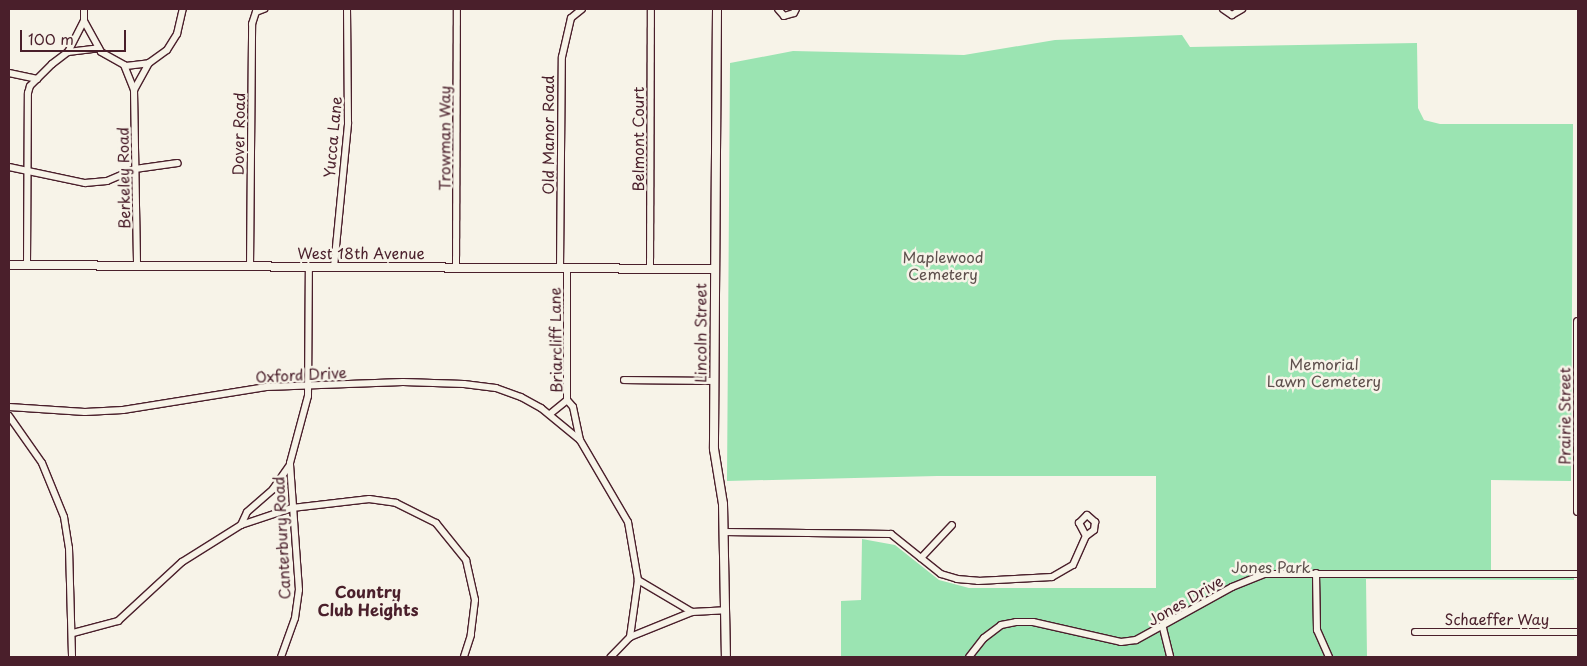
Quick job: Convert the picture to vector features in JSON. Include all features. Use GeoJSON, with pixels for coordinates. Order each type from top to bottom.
{"type":"FeatureCollection","features":[{"type":"Feature","properties":{"kind":"street"},"geometry":{"type":"LineString","coordinates":[[27,265],[26,169],[28,93],[37,79],[68,52],[84,21],[84,9]]}},
{"type":"Feature","properties":{"kind":"street"},"geometry":{"type":"LineString","coordinates":[[84,21],[99,48],[124,65],[149,63],[167,50],[177,34],[183,9]]}},
{"type":"Feature","properties":{"kind":"street","name":"Dover Road"},"geometry":{"type":"LineString","coordinates":[[250,266],[252,24],[256,12],[264,9]]}},
{"type":"Feature","properties":{"kind":"street","name":"Yucca Lane"},"geometry":{"type":"LineString","coordinates":[[334,267],[348,123],[347,9]]}},
{"type":"Feature","properties":{"kind":"street","name":"Trowman Way"},"geometry":{"type":"LineString","coordinates":[[456,268],[457,9]]}},
{"type":"Feature","properties":{"kind":"street","name":"Old Manor Road"},"geometry":{"type":"LineString","coordinates":[[564,268],[562,57],[571,18],[582,9]]}},
{"type":"Feature","properties":{"kind":"street","name":"Belmont Court"},"geometry":{"type":"LineString","coordinates":[[650,269],[651,9]]}},
{"type":"Feature","properties":{"kind":"street","name":"Lincoln Street"},"geometry":{"type":"LineString","coordinates":[[717,9],[713,269],[714,449],[723,504],[726,657]]}},
{"type":"Feature","properties":{"kind":"street"},"geometry":{"type":"LineString","coordinates":[[778,9],[784,16],[794,13],[796,9]]}},
{"type":"Feature","properties":{"kind":"street"},"geometry":{"type":"LineString","coordinates":[[1223,9],[1232,15],[1242,9]]}},
{"type":"Feature","properties":{"kind":"street"},"geometry":{"type":"LineString","coordinates":[[68,52],[99,48]]}},
{"type":"Feature","properties":{"kind":"street","name":"Berkeley Road"},"geometry":{"type":"LineString","coordinates":[[134,90],[149,63]]}},
{"type":"Feature","properties":{"kind":"street","name":"Berkeley Road"},"geometry":{"type":"LineString","coordinates":[[124,65],[134,90],[137,266]]}},
{"type":"Feature","properties":{"kind":"street"},"geometry":{"type":"LineString","coordinates":[[9,73],[37,79]]}},
{"type":"Feature","properties":{"kind":"street"},"geometry":{"type":"LineString","coordinates":[[9,167],[26,169],[85,183],[107,181],[135,169],[178,163]]}},
{"type":"Feature","properties":{"kind":"street","name":"West 18th Avenue"},"geometry":{"type":"LineString","coordinates":[[9,265],[713,269]]}},
{"type":"Feature","properties":{"kind":"street","name":"Canterbury Road"},"geometry":{"type":"LineString","coordinates":[[281,657],[296,618],[299,590],[290,463],[306,414],[309,384],[309,267]]}},
{"type":"Feature","properties":{"kind":"street","name":"Briarcliff Lane"},"geometry":{"type":"LineString","coordinates":[[564,268],[567,400],[573,407],[580,440],[628,522],[638,580],[630,637]]}},
{"type":"Feature","properties":{"kind":"street","name":"Prairie Street"},"geometry":{"type":"LineString","coordinates":[[1578,322],[1578,511]]}},
{"type":"Feature","properties":{"kind":"street"},"geometry":{"type":"LineString","coordinates":[[624,380],[714,380]]}},
{"type":"Feature","properties":{"kind":"street","name":"Oxford Drive"},"geometry":{"type":"LineString","coordinates":[[9,407],[68,412],[123,410],[266,387],[309,384],[464,384],[496,388],[521,397],[550,414],[580,440]]}},
{"type":"Feature","properties":{"kind":"street"},"geometry":{"type":"LineString","coordinates":[[550,414],[567,400]]}},
{"type":"Feature","properties":{"kind":"street"},"geometry":{"type":"LineString","coordinates":[[9,416],[42,463],[64,517],[73,633],[72,657]]}},
{"type":"Feature","properties":{"kind":"street"},"geometry":{"type":"LineString","coordinates":[[241,525],[247,512],[273,489],[290,463]]}},
{"type":"Feature","properties":{"kind":"street"},"geometry":{"type":"LineString","coordinates":[[73,633],[118,621],[182,562],[241,525],[292,508],[369,499],[396,503],[436,523],[466,560],[475,600],[471,635],[464,657]]}},
{"type":"Feature","properties":{"kind":"street"},"geometry":{"type":"LineString","coordinates":[[921,558],[952,525]]}},
{"type":"Feature","properties":{"kind":"street"},"geometry":{"type":"LineString","coordinates":[[724,532],[880,532],[891,534],[941,574],[957,579],[1037,580],[1052,578],[1073,565],[1086,536]]}},
{"type":"Feature","properties":{"kind":"street"},"geometry":{"type":"LineString","coordinates":[[1316,573],[1317,630],[1329,657]]}},
{"type":"Feature","properties":{"kind":"street","name":"Jones Drive"},"geometry":{"type":"LineString","coordinates":[[969,657],[984,638],[1000,625],[1016,622],[1033,622],[1121,642],[1146,637],[1232,587],[1265,574],[1578,574]]}},
{"type":"Feature","properties":{"kind":"street"},"geometry":{"type":"LineString","coordinates":[[638,580],[692,612]]}},
{"type":"Feature","properties":{"kind":"street"},"geometry":{"type":"LineString","coordinates":[[610,657],[630,637],[692,612],[725,610]]}},
{"type":"Feature","properties":{"kind":"street"},"geometry":{"type":"LineString","coordinates":[[1163,628],[1170,657]]}},
{"type":"Feature","properties":{"kind":"street","name":"Schaeffer Way"},"geometry":{"type":"LineString","coordinates":[[1415,632],[1578,632]]}},
{"type":"Feature","properties":{"kind":"green space","name":"Maplewood Cemetery"},"geometry":{"type":"Polygon","coordinates":[[[1182,35],[1190,47],[1417,43],[1418,108],[1424,120],[1440,124],[1573,124],[1571,481],[1491,480],[1491,570],[1574,571],[1574,580],[1366,579],[1367,657],[841,657],[841,601],[861,600],[862,539],[895,545],[939,580],[969,588],[1156,588],[1156,476],[937,476],[727,481],[730,63],[793,51],[964,55],[1055,40],[1182,35]]]}},
{"type":"Feature","properties":{"kind":"district","name":"Country Club Heights"},"geometry":{"type":"Point","coordinates":[368,600]}},
{"type":"Feature","properties":{"kind":"park label","name":"Memorial Lawn Cemetery"},"geometry":{"type":"Point","coordinates":[1324,372]}},
{"type":"Feature","properties":{"kind":"park label","name":"Jones Park"},"geometry":{"type":"Point","coordinates":[1271,567]}}]}
